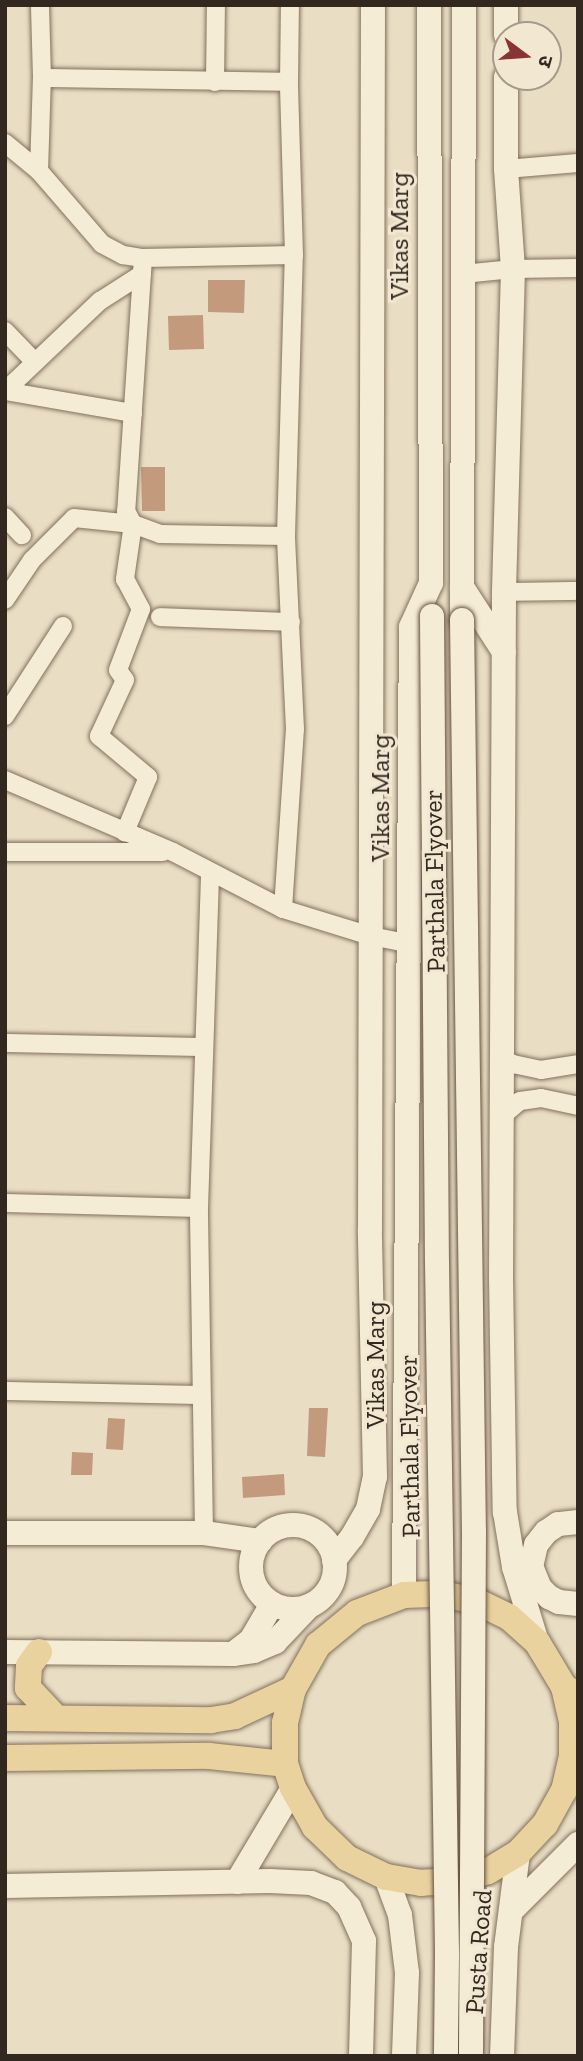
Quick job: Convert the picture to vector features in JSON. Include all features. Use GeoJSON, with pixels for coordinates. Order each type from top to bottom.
{"type":"FeatureCollection","features":[{"type":"Feature","properties":{"kind":"main road"},"geometry":{"type":"LineString","coordinates":[[5,1652],[233,1654],[265,1649],[330,1587],[334,1560],[352,1537],[373,1495],[370,1229],[373,5]]}},
{"type":"Feature","properties":{"kind":"main road","name":"Vikas Marg"},"geometry":{"type":"LineString","coordinates":[[404,1595],[411,944],[411,627],[432,583],[429,5]]}},
{"type":"Feature","properties":{"kind":"main road"},"geometry":{"type":"LineString","coordinates":[[464,5],[462,587],[504,652]]}},
{"type":"Feature","properties":{"kind":"main road"},"geometry":{"type":"LineString","coordinates":[[506,91],[506,169],[513,269],[504,652],[519,1105],[501,1278],[506,1522],[533,1631],[571,1691],[571,1786],[545,1824],[517,1853],[488,1871],[455,1881],[421,1883],[386,1877],[347,1858],[314,1827],[289,1776],[285,1723],[293,1689],[318,1645],[357,1613],[404,1595],[440,1594],[476,1601],[533,1631]]}},
{"type":"Feature","properties":{"kind":"main road","name":"Parthala Flyover"},"geometry":{"type":"LineString","coordinates":[[432,583],[436,1248],[447,1955],[446,2056]]}},
{"type":"Feature","properties":{"kind":"main road","name":"Parthala Flyover"},"geometry":{"type":"LineString","coordinates":[[462,587],[474,1531],[471,2056]]}},
{"type":"Feature","properties":{"kind":"main road"},"geometry":{"type":"LineString","coordinates":[[370,1229],[406,1279]]}},
{"type":"Feature","properties":{"kind":"main road"},"geometry":{"type":"LineString","coordinates":[[372,1319],[406,1319]]}},
{"type":"Feature","properties":{"kind":"main road"},"geometry":{"type":"LineString","coordinates":[[506,1522],[536,1545]]}},
{"type":"Feature","properties":{"kind":"main road"},"geometry":{"type":"LineString","coordinates":[[578,1522],[558,1524],[546,1532],[536,1545],[531,1566],[534,1578],[562,1601],[578,1621]]}},
{"type":"Feature","properties":{"kind":"main road"},"geometry":{"type":"LineString","coordinates":[[310,1606],[288,1609],[272,1604],[259,1591],[253,1580],[253,1553],[260,1541],[282,1526],[310,1528],[321,1536],[334,1560]]}},
{"type":"Feature","properties":{"kind":"main road"},"geometry":{"type":"LineString","coordinates":[[5,1533],[204,1533],[260,1541]]}},
{"type":"Feature","properties":{"kind":"main road"},"geometry":{"type":"LineString","coordinates":[[533,1631],[562,1601]]}},
{"type":"Feature","properties":{"kind":"main road"},"geometry":{"type":"LineString","coordinates":[[233,1654],[250,1640],[272,1604]]}},
{"type":"Feature","properties":{"kind":"main road"},"geometry":{"type":"LineString","coordinates":[[39,1652],[29,1666],[28,1688],[47,1718]]}},
{"type":"Feature","properties":{"kind":"main road"},"geometry":{"type":"LineString","coordinates":[[5,1718],[211,1720],[235,1716],[293,1689]]}},
{"type":"Feature","properties":{"kind":"main road"},"geometry":{"type":"LineString","coordinates":[[5,1697],[47,1718]]}},
{"type":"Feature","properties":{"kind":"main road"},"geometry":{"type":"LineString","coordinates":[[5,1758],[209,1756],[289,1776]]}},
{"type":"Feature","properties":{"kind":"main road"},"geometry":{"type":"LineString","coordinates":[[237,1882],[289,1776]]}},
{"type":"Feature","properties":{"kind":"main road"},"geometry":{"type":"LineString","coordinates":[[511,1911],[578,1844]]}},
{"type":"Feature","properties":{"kind":"main road","name":"Pusta Road"},"geometry":{"type":"LineString","coordinates":[[502,2056],[517,1853]]}},
{"type":"Feature","properties":{"kind":"main road"},"geometry":{"type":"LineString","coordinates":[[386,1877],[400,1915],[407,1973],[404,2056]]}},
{"type":"Feature","properties":{"kind":"main road"},"geometry":{"type":"LineString","coordinates":[[5,1886],[311,1883],[335,1892],[349,1907],[364,1941],[361,2056]]}},
{"type":"Feature","properties":{"kind":"street"},"geometry":{"type":"LineString","coordinates":[[39,171],[43,78],[40,5]]}},
{"type":"Feature","properties":{"kind":"street"},"geometry":{"type":"LineString","coordinates":[[215,82],[216,5]]}},
{"type":"Feature","properties":{"kind":"street"},"geometry":{"type":"LineString","coordinates":[[283,909],[295,729],[286,536],[294,255],[289,82],[290,5]]}},
{"type":"Feature","properties":{"kind":"street"},"geometry":{"type":"LineString","coordinates":[[43,78],[289,82]]}},
{"type":"Feature","properties":{"kind":"street"},"geometry":{"type":"LineString","coordinates":[[5,143],[39,171],[102,244],[143,266],[294,255]]}},
{"type":"Feature","properties":{"kind":"street"},"geometry":{"type":"LineString","coordinates":[[506,169],[578,163]]}},
{"type":"Feature","properties":{"kind":"street"},"geometry":{"type":"LineString","coordinates":[[5,391],[100,301],[143,266]]}},
{"type":"Feature","properties":{"kind":"street"},"geometry":{"type":"LineString","coordinates":[[125,832],[148,777],[99,736],[125,680],[118,670],[141,609],[125,579],[133,524],[126,511],[143,266]]}},
{"type":"Feature","properties":{"kind":"street"},"geometry":{"type":"LineString","coordinates":[[463,274],[513,269],[578,268]]}},
{"type":"Feature","properties":{"kind":"street"},"geometry":{"type":"LineString","coordinates":[[5,331],[34,361]]}},
{"type":"Feature","properties":{"kind":"street"},"geometry":{"type":"LineString","coordinates":[[5,391],[133,413]]}},
{"type":"Feature","properties":{"kind":"street"},"geometry":{"type":"LineString","coordinates":[[5,517],[22,534]]}},
{"type":"Feature","properties":{"kind":"street"},"geometry":{"type":"LineString","coordinates":[[5,600],[32,560],[74,518],[133,524],[160,534],[286,536]]}},
{"type":"Feature","properties":{"kind":"street"},"geometry":{"type":"LineString","coordinates":[[504,592],[578,591]]}},
{"type":"Feature","properties":{"kind":"street"},"geometry":{"type":"LineString","coordinates":[[160,617],[291,622]]}},
{"type":"Feature","properties":{"kind":"street"},"geometry":{"type":"LineString","coordinates":[[5,716],[63,626]]}},
{"type":"Feature","properties":{"kind":"street"},"geometry":{"type":"LineString","coordinates":[[5,780],[173,852],[210,874],[283,909],[371,936],[411,944]]}},
{"type":"Feature","properties":{"kind":"street"},"geometry":{"type":"LineString","coordinates":[[5,852],[173,852]]}},
{"type":"Feature","properties":{"kind":"street"},"geometry":{"type":"LineString","coordinates":[[204,1533],[199,1208],[210,874]]}},
{"type":"Feature","properties":{"kind":"street"},"geometry":{"type":"LineString","coordinates":[[5,1043],[203,1047]]}},
{"type":"Feature","properties":{"kind":"street"},"geometry":{"type":"LineString","coordinates":[[517,1064],[541,1070],[578,1064]]}},
{"type":"Feature","properties":{"kind":"street"},"geometry":{"type":"LineString","coordinates":[[517,1064],[537,1071],[542,1079],[541,1090],[519,1105]]}},
{"type":"Feature","properties":{"kind":"street"},"geometry":{"type":"LineString","coordinates":[[519,1105],[578,1106]]}},
{"type":"Feature","properties":{"kind":"street"},"geometry":{"type":"LineString","coordinates":[[5,1203],[199,1208]]}},
{"type":"Feature","properties":{"kind":"street"},"geometry":{"type":"LineString","coordinates":[[5,1391],[201,1395]]}},
{"type":"Feature","properties":{"kind":"building"},"geometry":{"type":"Polygon","coordinates":[[[208,280],[245,280],[244,313],[208,312],[208,280]]]}},
{"type":"Feature","properties":{"kind":"building"},"geometry":{"type":"Polygon","coordinates":[[[203,315],[204,349],[169,350],[168,316],[203,315]]]}},
{"type":"Feature","properties":{"kind":"building"},"geometry":{"type":"Polygon","coordinates":[[[141,467],[165,467],[165,511],[142,511],[141,467]]]}},
{"type":"Feature","properties":{"kind":"building"},"geometry":{"type":"Polygon","coordinates":[[[309,1408],[328,1408],[325,1457],[307,1456],[309,1408]]]}},
{"type":"Feature","properties":{"kind":"building"},"geometry":{"type":"Polygon","coordinates":[[[108,1418],[125,1419],[123,1450],[106,1449],[108,1418]]]}},
{"type":"Feature","properties":{"kind":"building"},"geometry":{"type":"Polygon","coordinates":[[[72,1452],[93,1453],[92,1475],[71,1475],[72,1452]]]}},
{"type":"Feature","properties":{"kind":"building"},"geometry":{"type":"Polygon","coordinates":[[[284,1474],[285,1495],[243,1498],[242,1477],[284,1474]]]}}]}
